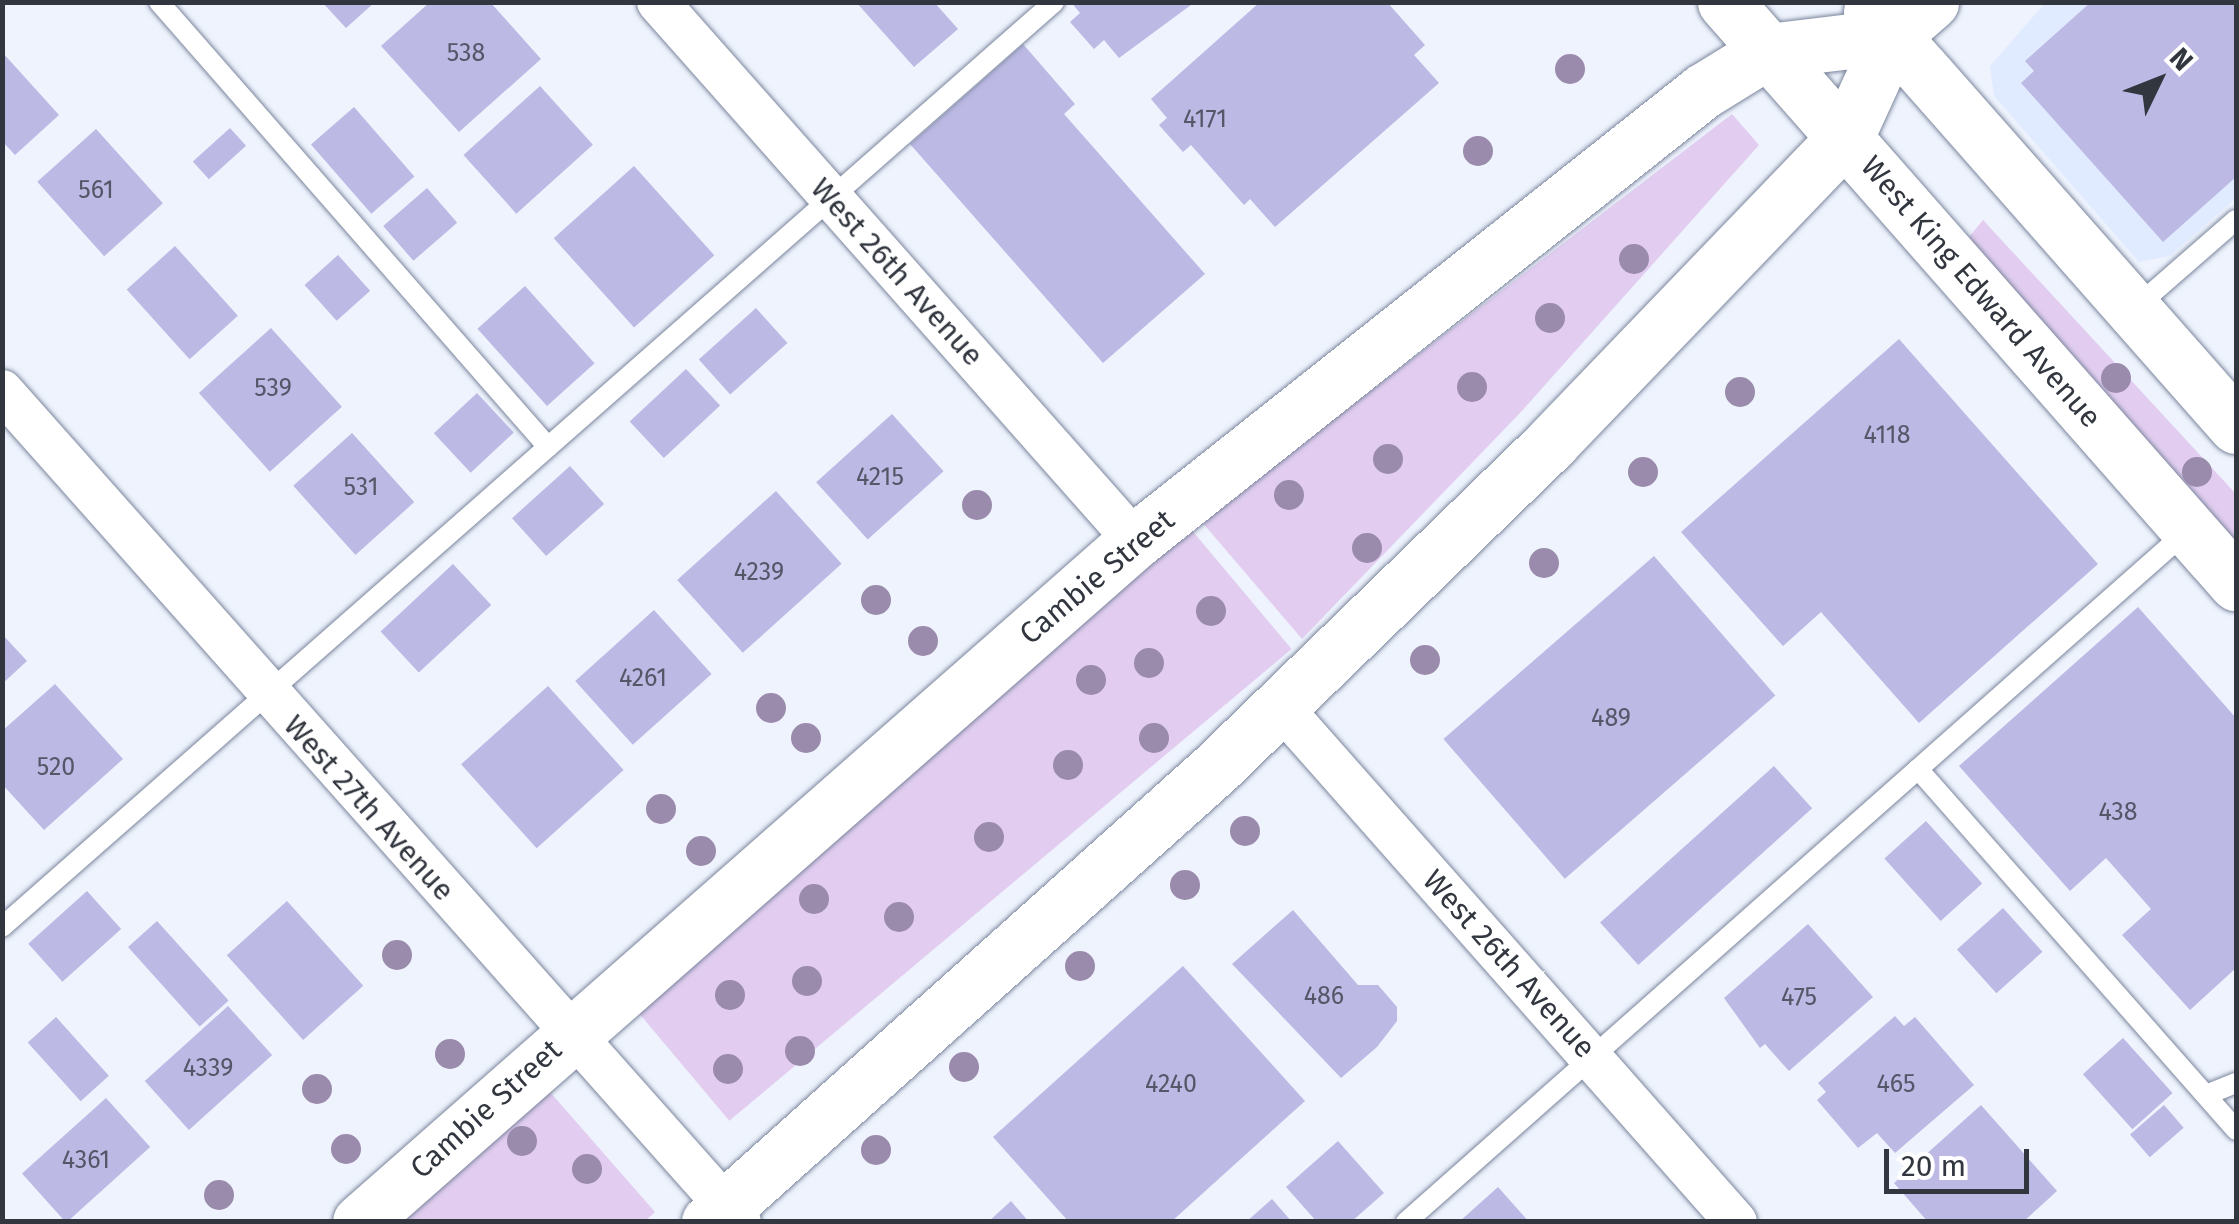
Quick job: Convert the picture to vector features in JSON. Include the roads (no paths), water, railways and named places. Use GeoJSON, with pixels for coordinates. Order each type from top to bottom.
{"type":"FeatureCollection","features":[{"type":"Feature","properties":{"kind":"main road","name":"West King Edward Avenue"},"geometry":{"type":"LineString","coordinates":[[1724,2],[2236,583]]}},
{"type":"Feature","properties":{"kind":"main road","name":"Cambie Street"},"geometry":{"type":"LineString","coordinates":[[360,1222],[1136,541],[1703,91],[1768,50],[1895,14]]}},
{"type":"Feature","properties":{"kind":"main road"},"geometry":{"type":"LineString","coordinates":[[725,1216],[1281,707],[1846,138],[1895,14],[2134,309],[2236,426]]}},
{"type":"Feature","properties":{"kind":"street","name":"West 26th Avenue"},"geometry":{"type":"LineString","coordinates":[[658,2],[1136,541]]}},
{"type":"Feature","properties":{"kind":"street","name":"West 27th Avenue"},"geometry":{"type":"LineString","coordinates":[[2,391],[572,1032],[725,1216]]}},
{"type":"Feature","properties":{"kind":"street","name":"West 26th Avenue"},"geometry":{"type":"LineString","coordinates":[[1281,707],[1736,1222]]}},
{"type":"Feature","properties":{"kind":"lane"},"geometry":{"type":"LineString","coordinates":[[160,2],[548,447]]}},
{"type":"Feature","properties":{"kind":"lane"},"geometry":{"type":"LineString","coordinates":[[2,927],[1054,2]]}},
{"type":"Feature","properties":{"kind":"lane"},"geometry":{"type":"LineString","coordinates":[[2134,309],[2236,220]]}},
{"type":"Feature","properties":{"kind":"lane"},"geometry":{"type":"LineString","coordinates":[[1406,1222],[2189,530]]}},
{"type":"Feature","properties":{"kind":"lane"},"geometry":{"type":"LineString","coordinates":[[1918,769],[2236,1130]]}},
{"type":"Feature","properties":{"kind":"lane"},"geometry":{"type":"LineString","coordinates":[[2206,1095],[2236,1083]]}}]}
